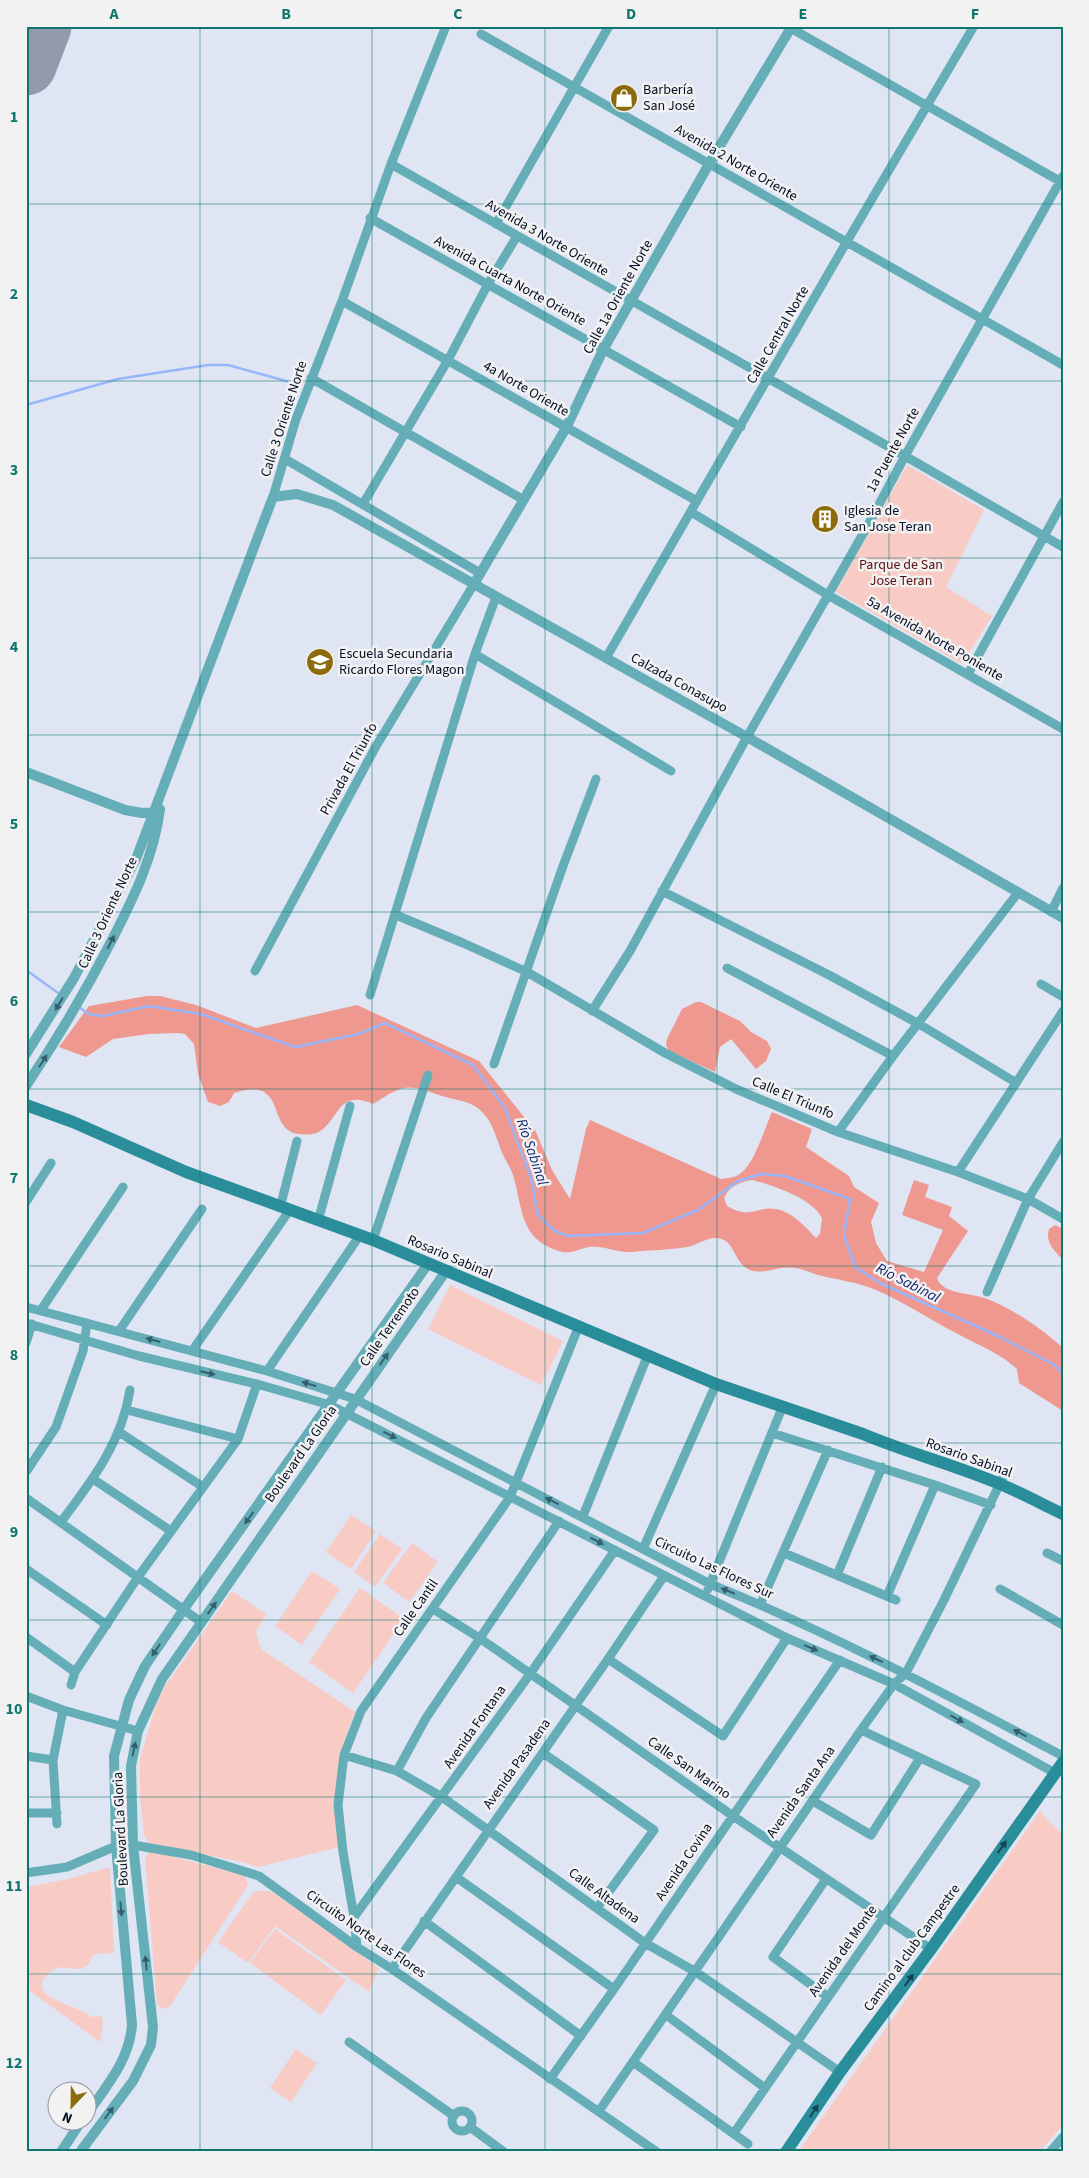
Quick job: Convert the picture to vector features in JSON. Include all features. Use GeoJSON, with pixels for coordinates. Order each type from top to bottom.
{"type":"FeatureCollection","features":[{"type":"Feature","properties":{"kind":"main road","name":"Rosario Sabinal"},"geometry":{"type":"LineString","coordinates":[[26,1105],[73,1122],[186,1172],[373,1240],[647,1357],[716,1384],[782,1408],[864,1434],[885,1444],[1001,1481],[1063,1505]]}},
{"type":"Feature","properties":{"kind":"main road","name":"Rosario Sabinal"},"geometry":{"type":"LineString","coordinates":[[1001,1481],[1063,1514]]}},
{"type":"Feature","properties":{"kind":"main road","name":"Camino al club Campestre"},"geometry":{"type":"LineString","coordinates":[[786,2152],[840,2072],[931,1949],[1063,1762]]}},
{"type":"Feature","properties":{"kind":"street","name":"Calle 3 Oriente Norte"},"geometry":{"type":"LineString","coordinates":[[26,1054],[43,1030],[74,978],[136,859],[157,812],[162,794],[273,498],[296,418],[342,301],[390,164],[446,26]]}},
{"type":"Feature","properties":{"kind":"street"},"geometry":{"type":"LineString","coordinates":[[496,224],[609,26]]}},
{"type":"Feature","properties":{"kind":"street","name":"Calle Central Norte"},"geometry":{"type":"LineString","coordinates":[[606,658],[974,26]]}},
{"type":"Feature","properties":{"kind":"street"},"geometry":{"type":"LineString","coordinates":[[790,27],[1062,180]]}},
{"type":"Feature","properties":{"kind":"street","name":"Calle 1a Oriente Norte"},"geometry":{"type":"LineString","coordinates":[[474,584],[566,428],[604,350],[631,301],[790,27]]}},
{"type":"Feature","properties":{"kind":"street","name":"Avenida 2 Norte Oriente"},"geometry":{"type":"LineString","coordinates":[[481,34],[1063,365]]}},
{"type":"Feature","properties":{"kind":"street","name":"Avenida 3 Norte Oriente"},"geometry":{"type":"LineString","coordinates":[[390,164],[1063,547]]}},
{"type":"Feature","properties":{"kind":"street","name":"1a Puente Norte"},"geometry":{"type":"LineString","coordinates":[[592,1011],[630,951],[747,737],[1062,180]]}},
{"type":"Feature","properties":{"kind":"street","name":"Avenida Cuarta Norte Oriente"},"geometry":{"type":"LineString","coordinates":[[370,218],[741,427]]}},
{"type":"Feature","properties":{"kind":"street"},"geometry":{"type":"LineString","coordinates":[[363,504],[448,360],[516,236]]}},
{"type":"Feature","properties":{"kind":"street","name":"4a Norte Oriente"},"geometry":{"type":"LineString","coordinates":[[342,301],[697,501]]}},
{"type":"Feature","properties":{"kind":"street"},"geometry":{"type":"LineString","coordinates":[[311,378],[524,500]]}},
{"type":"Feature","properties":{"kind":"street"},"geometry":{"type":"LineString","coordinates":[[285,459],[480,573]]}},
{"type":"Feature","properties":{"kind":"street","name":"Calzada Conasupo"},"geometry":{"type":"LineString","coordinates":[[273,498],[297,494],[333,505],[747,737],[1017,894],[1063,918]]}},
{"type":"Feature","properties":{"kind":"street"},"geometry":{"type":"LineString","coordinates":[[968,674],[1063,502]]}},
{"type":"Feature","properties":{"kind":"street","name":"5a Avenida Norte Poniente"},"geometry":{"type":"LineString","coordinates":[[691,512],[828,594],[1063,729]]}},
{"type":"Feature","properties":{"kind":"street","name":"Privada El Triunfo"},"geometry":{"type":"LineString","coordinates":[[255,971],[375,748],[474,584]]}},
{"type":"Feature","properties":{"kind":"street"},"geometry":{"type":"LineString","coordinates":[[370,995],[475,654],[496,597]]}},
{"type":"Feature","properties":{"kind":"street"},"geometry":{"type":"LineString","coordinates":[[475,654],[671,771]]}},
{"type":"Feature","properties":{"kind":"street"},"geometry":{"type":"LineString","coordinates":[[26,772],[125,810],[142,813],[157,812]]}},
{"type":"Feature","properties":{"kind":"street"},"geometry":{"type":"LineString","coordinates":[[494,1064],[563,866],[596,779]]}},
{"type":"Feature","properties":{"kind":"street","name":"Calle 3 Oriente Norte"},"geometry":{"type":"LineString","coordinates":[[26,1086],[89,986],[133,900],[154,846],[157,812]]}},
{"type":"Feature","properties":{"kind":"street"},"geometry":{"type":"LineString","coordinates":[[1050,912],[1063,888]]}},
{"type":"Feature","properties":{"kind":"street"},"geometry":{"type":"LineString","coordinates":[[662,891],[828,975],[919,1024],[1015,1082]]}},
{"type":"Feature","properties":{"kind":"street"},"geometry":{"type":"LineString","coordinates":[[118,894],[133,900]]}},
{"type":"Feature","properties":{"kind":"street"},"geometry":{"type":"LineString","coordinates":[[838,1132],[893,1056],[1017,894]]}},
{"type":"Feature","properties":{"kind":"street","name":"Calle El Triunfo"},"geometry":{"type":"LineString","coordinates":[[396,915],[527,972],[665,1053],[736,1089],[838,1132],[958,1172],[1028,1199],[1063,1219]]}},
{"type":"Feature","properties":{"kind":"street"},"geometry":{"type":"LineString","coordinates":[[728,968],[893,1056]]}},
{"type":"Feature","properties":{"kind":"street"},"geometry":{"type":"LineString","coordinates":[[1041,984],[1063,997]]}},
{"type":"Feature","properties":{"kind":"street"},"geometry":{"type":"LineString","coordinates":[[958,1172],[1063,1010]]}},
{"type":"Feature","properties":{"kind":"street"},"geometry":{"type":"LineString","coordinates":[[373,1240],[428,1075]]}},
{"type":"Feature","properties":{"kind":"street"},"geometry":{"type":"LineString","coordinates":[[318,1221],[350,1106]]}},
{"type":"Feature","properties":{"kind":"street"},"geometry":{"type":"LineString","coordinates":[[192,1351],[285,1209],[297,1141]]}},
{"type":"Feature","properties":{"kind":"street"},"geometry":{"type":"LineString","coordinates":[[987,1292],[1028,1199],[1063,1142]]}},
{"type":"Feature","properties":{"kind":"street"},"geometry":{"type":"LineString","coordinates":[[26,1202],[51,1164]]}},
{"type":"Feature","properties":{"kind":"street"},"geometry":{"type":"LineString","coordinates":[[41,1310],[124,1186]]}},
{"type":"Feature","properties":{"kind":"street"},"geometry":{"type":"LineString","coordinates":[[118,1331],[202,1208]]}},
{"type":"Feature","properties":{"kind":"street"},"geometry":{"type":"LineString","coordinates":[[267,1371],[360,1235]]}},
{"type":"Feature","properties":{"kind":"street","name":"Calle Terremoto"},"geometry":{"type":"LineString","coordinates":[[338,1392],[428,1264]]}},
{"type":"Feature","properties":{"kind":"street","name":"Calle Terremoto"},"geometry":{"type":"LineString","coordinates":[[356,1399],[446,1271]]}},
{"type":"Feature","properties":{"kind":"street","name":"Circuito Las Flores Sur"},"geometry":{"type":"LineString","coordinates":[[26,1306],[267,1371],[356,1399],[710,1584],[760,1605],[906,1673],[1063,1756]]}},
{"type":"Feature","properties":{"kind":"street"},"geometry":{"type":"LineString","coordinates":[[26,1343],[29,1323],[139,1356],[257,1384],[330,1405],[347,1412],[788,1638],[894,1684],[1055,1773]]}},
{"type":"Feature","properties":{"kind":"street"},"geometry":{"type":"LineString","coordinates":[[26,1472],[56,1427],[83,1351],[87,1323]]}},
{"type":"Feature","properties":{"kind":"street","name":"Calle Cantil"},"geometry":{"type":"LineString","coordinates":[[356,1947],[354,1917],[343,1852],[338,1806],[344,1755],[360,1711],[510,1497],[578,1328]]}},
{"type":"Feature","properties":{"kind":"street"},"geometry":{"type":"LineString","coordinates":[[583,1516],[647,1357]]}},
{"type":"Feature","properties":{"kind":"street"},"geometry":{"type":"LineString","coordinates":[[71,1685],[76,1672],[138,1577],[238,1439],[257,1384]]}},
{"type":"Feature","properties":{"kind":"street"},"geometry":{"type":"LineString","coordinates":[[643,1550],[716,1384]]}},
{"type":"Feature","properties":{"kind":"street"},"geometry":{"type":"LineString","coordinates":[[61,1522],[93,1479],[119,1432],[127,1410],[130,1390]]}},
{"type":"Feature","properties":{"kind":"street","name":"Boulevard La Gloria"},"geometry":{"type":"LineString","coordinates":[[98,2098],[120,2065],[130,2044],[132,2025],[116,1846],[114,1756],[120,1726],[129,1700],[145,1666],[338,1392]]}},
{"type":"Feature","properties":{"kind":"street","name":"Boulevard La Gloria"},"geometry":{"type":"LineString","coordinates":[[80,2152],[133,2080],[151,2045],[152,2027],[133,1845],[131,1766],[138,1731],[162,1679],[356,1399]]}},
{"type":"Feature","properties":{"kind":"street"},"geometry":{"type":"LineString","coordinates":[[704,1596],[782,1408]]}},
{"type":"Feature","properties":{"kind":"street"},"geometry":{"type":"LineString","coordinates":[[127,1410],[238,1439]]}},
{"type":"Feature","properties":{"kind":"street"},"geometry":{"type":"LineString","coordinates":[[119,1432],[203,1487]]}},
{"type":"Feature","properties":{"kind":"street"},"geometry":{"type":"LineString","coordinates":[[772,1433],[882,1467],[991,1505]]}},
{"type":"Feature","properties":{"kind":"street"},"geometry":{"type":"LineString","coordinates":[[760,1605],[828,1450]]}},
{"type":"Feature","properties":{"kind":"street"},"geometry":{"type":"LineString","coordinates":[[837,1575],[882,1467]]}},
{"type":"Feature","properties":{"kind":"street"},"geometry":{"type":"LineString","coordinates":[[93,1479],[171,1531]]}},
{"type":"Feature","properties":{"kind":"street","name":"Avenida Santa Ana"},"geometry":{"type":"LineString","coordinates":[[599,2111],[861,1730],[894,1684],[906,1673],[991,1505],[1001,1481]]}},
{"type":"Feature","properties":{"kind":"street"},"geometry":{"type":"LineString","coordinates":[[784,1553],[892,1598],[935,1485]]}},
{"type":"Feature","properties":{"kind":"street"},"geometry":{"type":"LineString","coordinates":[[26,1498],[201,1622]]}},
{"type":"Feature","properties":{"kind":"street"},"geometry":{"type":"LineString","coordinates":[[397,1771],[426,1718],[559,1521]]}},
{"type":"Feature","properties":{"kind":"street","name":"Avenida Fontana"},"geometry":{"type":"LineString","coordinates":[[354,1917],[530,1674],[615,1550]]}},
{"type":"Feature","properties":{"kind":"street"},"geometry":{"type":"LineString","coordinates":[[1047,1553],[1063,1561]]}},
{"type":"Feature","properties":{"kind":"street"},"geometry":{"type":"LineString","coordinates":[[26,1569],[107,1625]]}},
{"type":"Feature","properties":{"kind":"street","name":"Avenida Pasadena"},"geometry":{"type":"LineString","coordinates":[[392,1969],[664,1576]]}},
{"type":"Feature","properties":{"kind":"street"},"geometry":{"type":"LineString","coordinates":[[1000,1589],[1063,1625]]}},
{"type":"Feature","properties":{"kind":"street","name":"Calle San Marino"},"geometry":{"type":"LineString","coordinates":[[433,1609],[481,1639],[575,1704],[732,1816],[780,1846],[931,1949]]}},
{"type":"Feature","properties":{"kind":"street"},"geometry":{"type":"LineString","coordinates":[[26,1637],[76,1672]]}},
{"type":"Feature","properties":{"kind":"street"},"geometry":{"type":"LineString","coordinates":[[608,1659],[723,1736],[788,1638]]}},
{"type":"Feature","properties":{"kind":"street","name":"Avenida Covina"},"geometry":{"type":"LineString","coordinates":[[550,2079],[840,1660]]}},
{"type":"Feature","properties":{"kind":"street"},"geometry":{"type":"LineString","coordinates":[[26,1696],[63,1710],[138,1731]]}},
{"type":"Feature","properties":{"kind":"street"},"geometry":{"type":"LineString","coordinates":[[57,1824],[53,1760],[63,1710]]}},
{"type":"Feature","properties":{"kind":"street"},"geometry":{"type":"LineString","coordinates":[[813,1801],[871,1835],[920,1758],[861,1730]]}},
{"type":"Feature","properties":{"kind":"street"},"geometry":{"type":"LineString","coordinates":[[543,1753],[654,1830],[597,1908]]}},
{"type":"Feature","properties":{"kind":"street","name":"Calle Altadena"},"geometry":{"type":"LineString","coordinates":[[344,1755],[397,1771],[442,1797],[645,1943],[696,1972],[840,2072]]}},
{"type":"Feature","properties":{"kind":"street"},"geometry":{"type":"LineString","coordinates":[[26,1756],[53,1760]]}},
{"type":"Feature","properties":{"kind":"street","name":"Avenida del Monte"},"geometry":{"type":"LineString","coordinates":[[734,2133],[976,1784],[920,1758]]}},
{"type":"Feature","properties":{"kind":"street"},"geometry":{"type":"LineString","coordinates":[[26,1813],[57,1813]]}},
{"type":"Feature","properties":{"kind":"street","name":"Circuito Norte Las Flores"},"geometry":{"type":"LineString","coordinates":[[26,1873],[67,1867],[116,1846],[133,1845],[191,1855],[259,1876],[356,1947],[392,1969],[657,2152]]}},
{"type":"Feature","properties":{"kind":"street"},"geometry":{"type":"LineString","coordinates":[[456,1877],[614,1989]]}},
{"type":"Feature","properties":{"kind":"street"},"geometry":{"type":"LineString","coordinates":[[826,1879],[773,1957],[828,1997]]}},
{"type":"Feature","properties":{"kind":"street"},"geometry":{"type":"LineString","coordinates":[[424,1921],[581,2036]]}},
{"type":"Feature","properties":{"kind":"street"},"geometry":{"type":"LineString","coordinates":[[666,2015],[765,2088]]}},
{"type":"Feature","properties":{"kind":"street"},"geometry":{"type":"LineString","coordinates":[[349,2042],[454,2116],[452,2122],[458,2130],[464,2131],[470,2127],[504,2152]]}},
{"type":"Feature","properties":{"kind":"street"},"geometry":{"type":"LineString","coordinates":[[633,2062],[748,2144]]}},
{"type":"Feature","properties":{"kind":"street"},"geometry":{"type":"LineString","coordinates":[[62,2152],[76,2130]]}},
{"type":"Feature","properties":{"kind":"street"},"geometry":{"type":"LineString","coordinates":[[1053,2151],[1063,2137]]}},
{"type":"Feature","properties":{"kind":"green space","name":"Parque de San Jose Teran"},"geometry":{"type":"Polygon","coordinates":[[[907,465],[984,510],[946,587],[992,616],[962,664],[836,592],[907,465]]]}},
{"type":"Feature","properties":{"kind":"green space"},"geometry":{"type":"Polygon","coordinates":[[[450,1285],[563,1341],[541,1385],[428,1329],[450,1285]]]}},
{"type":"Feature","properties":{"kind":"green space"},"geometry":{"type":"Polygon","coordinates":[[[351,1515],[376,1531],[351,1569],[326,1552],[351,1515]]]}},
{"type":"Feature","properties":{"kind":"green space"},"geometry":{"type":"Polygon","coordinates":[[[380,1534],[402,1549],[375,1587],[354,1572],[380,1534]]]}},
{"type":"Feature","properties":{"kind":"green space"},"geometry":{"type":"Polygon","coordinates":[[[412,1543],[438,1562],[409,1602],[383,1583],[412,1543]]]}},
{"type":"Feature","properties":{"kind":"green space"},"geometry":{"type":"Polygon","coordinates":[[[312,1571],[340,1589],[302,1645],[275,1626],[312,1571]]]}},
{"type":"Feature","properties":{"kind":"green space"},"geometry":{"type":"Polygon","coordinates":[[[360,1588],[404,1619],[353,1693],[309,1662],[360,1588]]]}},
{"type":"Feature","properties":{"kind":"green space"},"geometry":{"type":"Polygon","coordinates":[[[232,1591],[266,1614],[256,1632],[261,1649],[355,1712],[343,1746],[337,1778],[336,1811],[339,1847],[258,1867],[149,1843],[144,1835],[140,1797],[140,1759],[155,1708],[164,1688],[232,1591]]]}},
{"type":"Feature","properties":{"kind":"green space"},"geometry":{"type":"Polygon","coordinates":[[[1040,1811],[1063,1836],[1063,2125],[1039,2152],[798,2152],[1040,1811]]]}},
{"type":"Feature","properties":{"kind":"green space"},"geometry":{"type":"Polygon","coordinates":[[[150,1851],[241,1874],[246,1878],[248,1885],[170,2006],[164,2008],[157,2004],[145,1858],[150,1851]]]}},
{"type":"Feature","properties":{"kind":"green space"},"geometry":{"type":"Polygon","coordinates":[[[110,1867],[114,1953],[94,1954],[88,1965],[80,1969],[56,1968],[45,1977],[42,1984],[44,1992],[55,2000],[78,2009],[91,2017],[102,2016],[103,2024],[100,2042],[26,1988],[26,1887],[68,1879],[110,1867]]]}},
{"type":"Feature","properties":{"kind":"green space"},"geometry":{"type":"Polygon","coordinates":[[[257,1891],[274,1893],[379,1968],[369,1992],[275,1926],[248,1963],[218,1942],[252,1894],[257,1891]]]}},
{"type":"Feature","properties":{"kind":"green space"},"geometry":{"type":"Polygon","coordinates":[[[275,1929],[346,1980],[321,2015],[250,1963],[275,1929]]]}},
{"type":"Feature","properties":{"kind":"green space"},"geometry":{"type":"Polygon","coordinates":[[[296,2049],[317,2063],[291,2102],[270,2088],[296,2049]]]}},
{"type":"Feature","properties":{"kind":"shaded area"},"geometry":{"type":"Polygon","coordinates":[[[147,996],[160,996],[196,1005],[256,1028],[357,1005],[479,1061],[536,1132],[552,1170],[570,1199],[586,1129],[590,1120],[721,1179],[736,1176],[746,1168],[755,1154],[772,1112],[812,1129],[806,1147],[849,1176],[854,1187],[879,1203],[871,1222],[876,1243],[887,1261],[924,1272],[943,1230],[902,1215],[914,1180],[929,1185],[925,1197],[952,1207],[949,1216],[968,1231],[937,1278],[944,1287],[950,1290],[985,1298],[1016,1313],[1036,1326],[1063,1348],[1063,1411],[1019,1383],[1017,1369],[1002,1358],[897,1300],[862,1285],[790,1267],[758,1272],[753,1271],[742,1264],[728,1243],[717,1238],[687,1247],[632,1252],[589,1247],[562,1252],[545,1245],[529,1230],[521,1210],[513,1175],[490,1123],[479,1109],[470,1104],[421,1089],[399,1089],[373,1104],[359,1100],[348,1101],[322,1129],[313,1134],[299,1134],[289,1130],[282,1123],[270,1097],[263,1091],[251,1089],[234,1093],[229,1102],[220,1106],[208,1102],[198,1074],[194,1044],[185,1034],[149,1034],[113,1039],[86,1057],[59,1047],[89,1006],[147,996]],[[752,1180],[739,1183],[726,1194],[724,1198],[727,1206],[737,1211],[745,1212],[772,1208],[786,1212],[793,1216],[816,1238],[820,1234],[822,1218],[810,1204],[791,1193],[752,1180]]]}},
{"type":"Feature","properties":{"kind":"shaded area"},"geometry":{"type":"Polygon","coordinates":[[[696,1002],[701,1002],[740,1021],[751,1032],[767,1041],[771,1049],[766,1061],[756,1069],[731,1039],[720,1047],[715,1072],[669,1051],[666,1045],[667,1039],[682,1009],[696,1002]]]}},
{"type":"Feature","properties":{"kind":"shaded area"},"geometry":{"type":"Polygon","coordinates":[[[1055,1225],[1063,1229],[1063,1260],[1051,1246],[1048,1238],[1049,1229],[1055,1225]]]}},
{"type":"Feature","properties":{"kind":"waterway"},"geometry":{"type":"LineString","coordinates":[[26,405],[118,379],[208,365],[228,365],[297,384]]}},
{"type":"Feature","properties":{"kind":"waterway","name":"Río Sabinal"},"geometry":{"type":"LineString","coordinates":[[26,970],[61,995]]}},
{"type":"Feature","properties":{"kind":"waterway","name":"Río Sabinal"},"geometry":{"type":"LineString","coordinates":[[78,1006],[88,1014],[103,1016],[149,1006],[201,1014],[295,1047],[359,1034],[385,1023],[473,1065],[505,1108],[531,1178],[538,1215],[555,1231],[568,1236],[643,1233],[698,1210],[738,1181],[761,1174],[785,1176],[850,1199],[844,1235],[855,1267],[880,1283],[1000,1337],[1053,1364],[1063,1373]]}},
{"type":"Feature","properties":{"kind":"runway"},"geometry":{"type":"LineString","coordinates":[[26,65],[41,26]]}},
{"type":"Feature","properties":{"kind":"place","name":"Barbería San José"},"geometry":{"type":"Point","coordinates":[624,98]}},
{"type":"Feature","properties":{"kind":"place","name":"Iglesia de San Jose Teran"},"geometry":{"type":"Point","coordinates":[825,519]}},
{"type":"Feature","properties":{"kind":"place","name":"Escuela Secundaria Ricardo Flores Magon"},"geometry":{"type":"Point","coordinates":[320,662]}}]}
